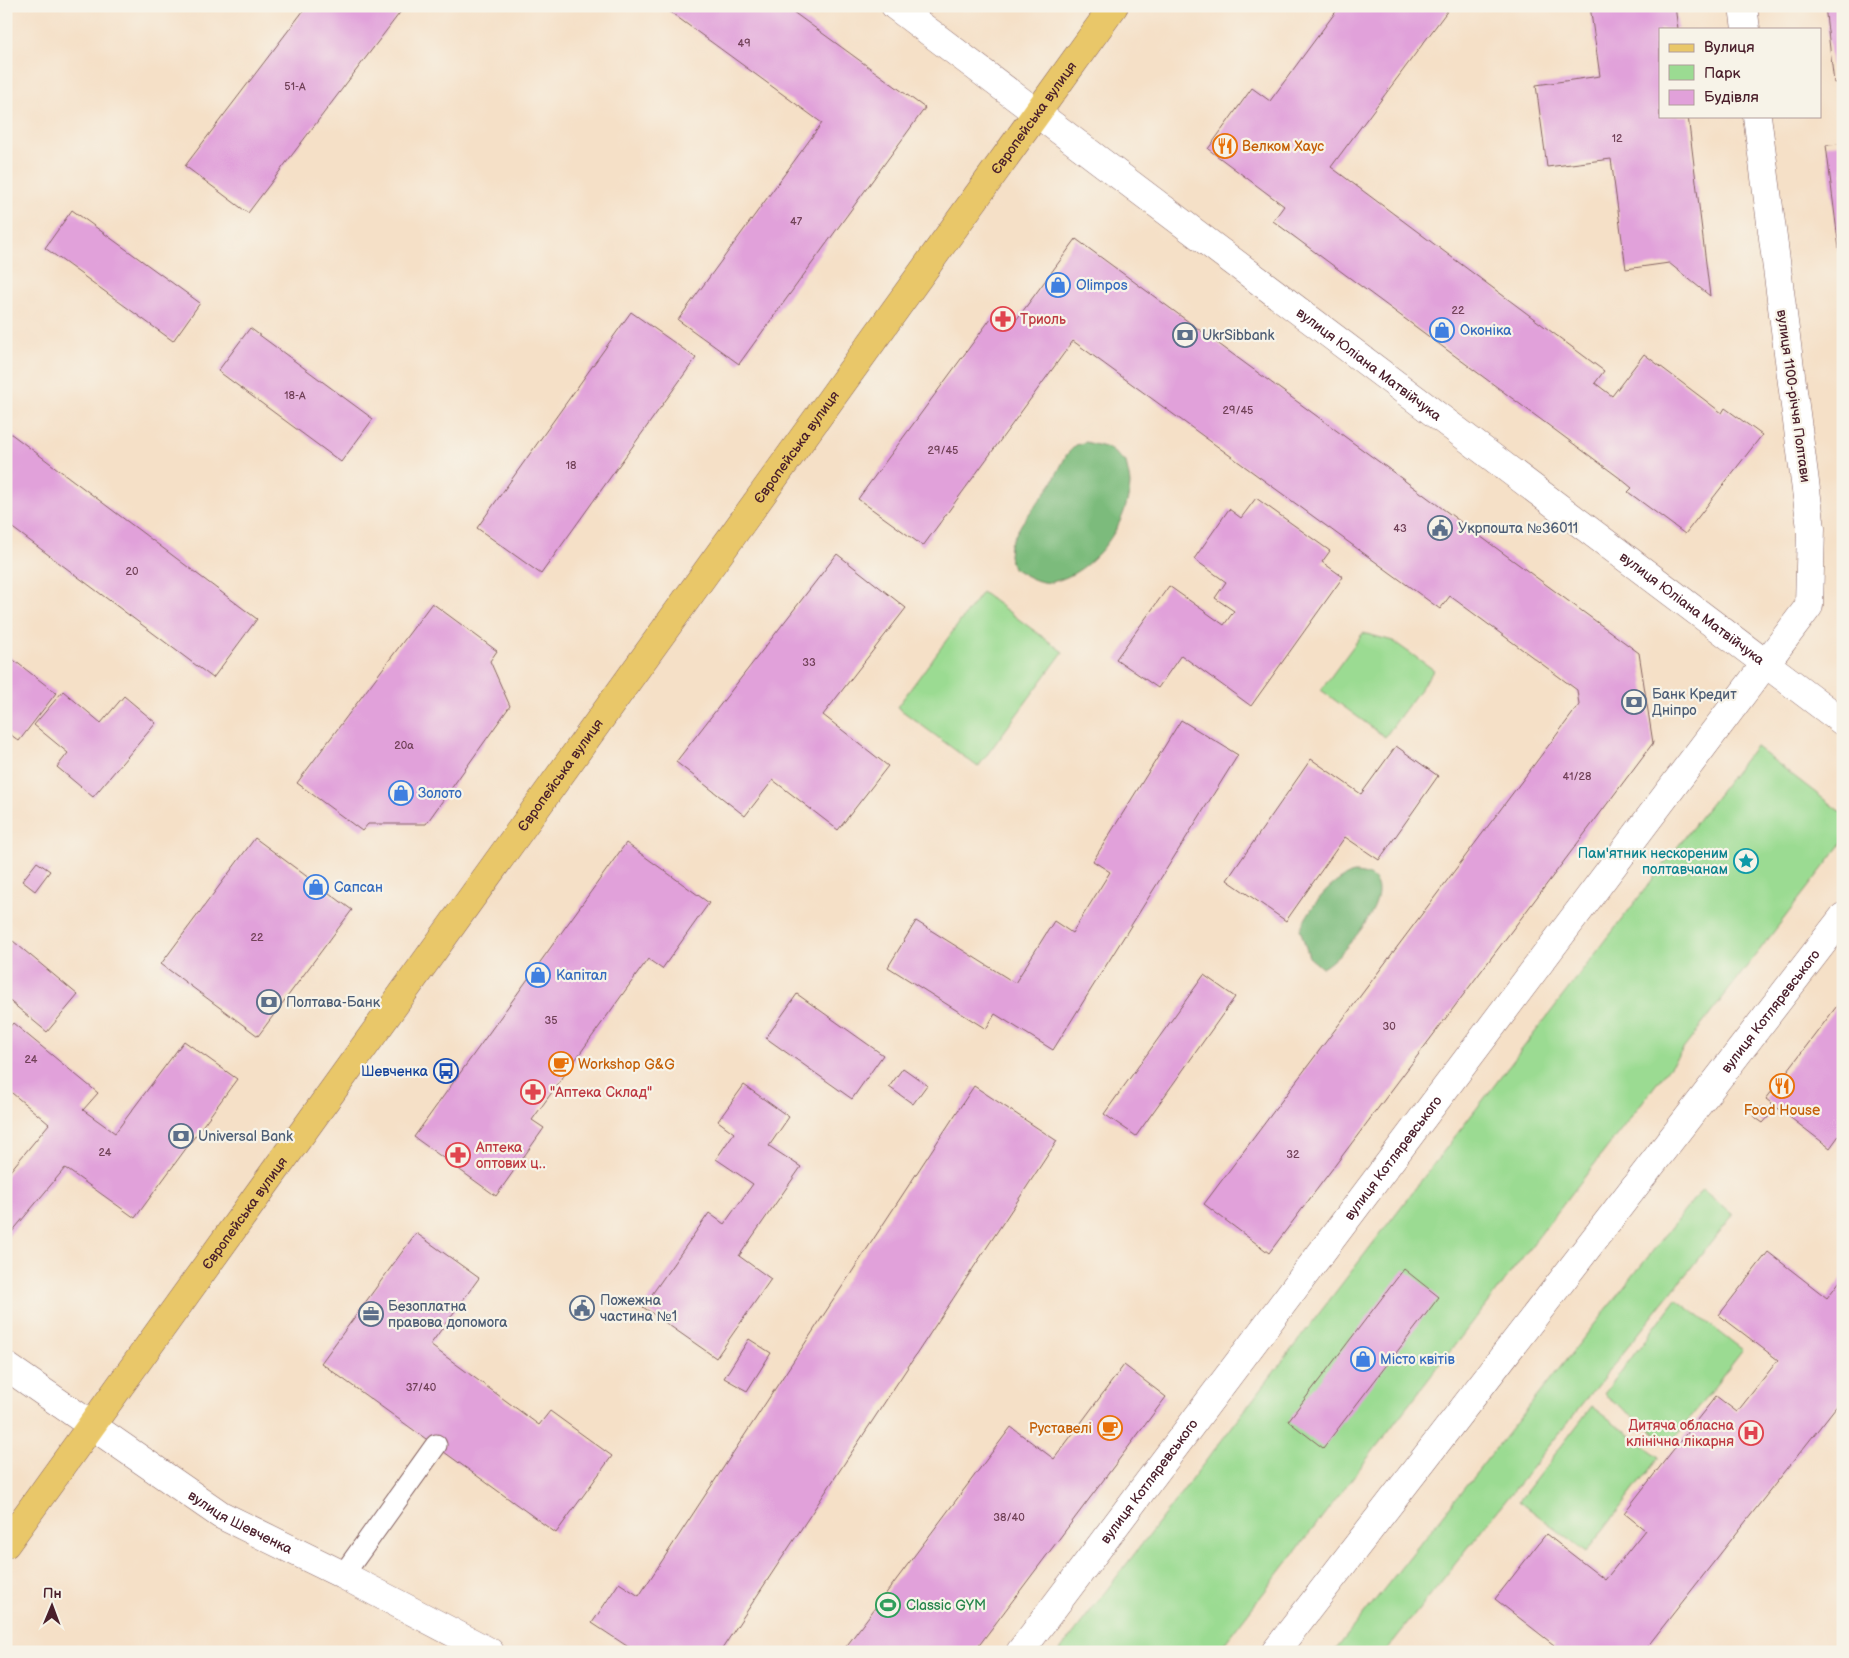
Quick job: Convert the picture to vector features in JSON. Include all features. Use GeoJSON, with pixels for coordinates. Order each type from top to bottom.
{"type":"FeatureCollection","features":[{"type":"Feature","properties":{"kind":"main road","name":"Європейська вулиця"},"geometry":{"type":"LineString","coordinates":[[6,1544],[1114,6]]}},
{"type":"Feature","properties":{"kind":"street","name":"вулиця Юліана Матвійчука"},"geometry":{"type":"LineString","coordinates":[[895,6],[1843,722]]}},
{"type":"Feature","properties":{"kind":"street"},"geometry":{"type":"LineString","coordinates":[[1743,6],[1746,28]]}},
{"type":"Feature","properties":{"kind":"street","name":"вулиця 1100-річчя Полтави"},"geometry":{"type":"LineString","coordinates":[[1757,118],[1811,528],[1809,606],[1765,663]]}},
{"type":"Feature","properties":{"kind":"street","name":"вулиця Котляревського"},"geometry":{"type":"LineString","coordinates":[[1020,1652],[1765,663]]}},
{"type":"Feature","properties":{"kind":"street","name":"вулиця Котляревського"},"geometry":{"type":"LineString","coordinates":[[1275,1652],[1843,916]]}},
{"type":"Feature","properties":{"kind":"street","name":"вулиця Шевченка"},"geometry":{"type":"LineString","coordinates":[[6,1366],[221,1515],[343,1574],[490,1652]]}},
{"type":"Feature","properties":{"kind":"lane"},"geometry":{"type":"LineString","coordinates":[[343,1574],[436,1446]]}},
{"type":"Feature","properties":{"kind":"green space"},"geometry":{"type":"Polygon","coordinates":[[[1086,442],[1108,448],[1126,462],[1130,479],[1127,501],[1115,531],[1094,558],[1081,569],[1067,577],[1047,583],[1042,582],[1013,568],[1009,556],[1010,544],[1022,523],[1051,485],[1067,454],[1076,445],[1086,442]]]}},
{"type":"Feature","properties":{"kind":"green space"},"geometry":{"type":"Polygon","coordinates":[[[982,592],[1063,652],[978,767],[897,707],[982,592]]]}},
{"type":"Feature","properties":{"kind":"green space"},"geometry":{"type":"Polygon","coordinates":[[[1363,633],[1393,641],[1434,670],[1385,737],[1321,690],[1363,633]]]}},
{"type":"Feature","properties":{"kind":"green space"},"geometry":{"type":"Polygon","coordinates":[[[1755,746],[1843,814],[1843,842],[1218,1652],[1059,1652],[1755,746]]]}},
{"type":"Feature","properties":{"kind":"green space"},"geometry":{"type":"Polygon","coordinates":[[[1353,873],[1370,877],[1378,887],[1377,900],[1358,933],[1332,961],[1322,968],[1309,957],[1300,929],[1315,903],[1328,889],[1353,873]]]}},
{"type":"Feature","properties":{"kind":"green space"},"geometry":{"type":"Polygon","coordinates":[[[1702,1189],[1733,1215],[1385,1652],[1334,1652],[1702,1189]]]}},
{"type":"Feature","properties":{"kind":"green space"},"geometry":{"type":"Polygon","coordinates":[[[1676,1299],[1743,1350],[1670,1444],[1604,1394],[1676,1299]]]}},
{"type":"Feature","properties":{"kind":"green space"},"geometry":{"type":"Polygon","coordinates":[[[1592,1406],[1659,1457],[1586,1552],[1519,1501],[1592,1406]]]}},
{"type":"Feature","properties":{"kind":"building"},"geometry":{"type":"Polygon","coordinates":[[[307,6],[405,6],[248,213],[185,166],[307,6]]]}},
{"type":"Feature","properties":{"kind":"building"},"geometry":{"type":"Polygon","coordinates":[[[662,6],[785,6],[925,108],[739,364],[678,320],[822,123],[662,6]]]}},
{"type":"Feature","properties":{"kind":"building"},"geometry":{"type":"Polygon","coordinates":[[[1340,6],[1451,6],[1331,167],[1604,371],[1595,383],[1612,396],[1644,354],[1722,413],[1725,408],[1762,435],[1685,534],[1628,492],[1632,488],[1621,479],[1273,221],[1284,206],[1208,149],[1252,88],[1270,101],[1340,6]]]}},
{"type":"Feature","properties":{"kind":"building"},"geometry":{"type":"Polygon","coordinates":[[[1590,6],[1675,6],[1678,28],[1659,28],[1659,118],[1688,118],[1710,296],[1669,263],[1626,269],[1611,159],[1547,167],[1536,85],[1600,76],[1590,6]]]}},
{"type":"Feature","properties":{"kind":"building"},"geometry":{"type":"Polygon","coordinates":[[[1825,6],[1843,6],[1843,82],[1834,83],[1825,6]]]}},
{"type":"Feature","properties":{"kind":"building"},"geometry":{"type":"Polygon","coordinates":[[[1843,144],[1843,272],[1842,272],[1826,145],[1843,144]]]}},
{"type":"Feature","properties":{"kind":"building"},"geometry":{"type":"Polygon","coordinates":[[[72,210],[200,303],[173,341],[45,248],[72,210]]]}},
{"type":"Feature","properties":{"kind":"building"},"geometry":{"type":"Polygon","coordinates":[[[1076,239],[1639,653],[1653,743],[1269,1253],[1204,1204],[1579,705],[1577,690],[1450,596],[1440,609],[1073,341],[923,546],[858,499],[997,310],[1014,323],[1076,239]]]}},
{"type":"Feature","properties":{"kind":"building"},"geometry":{"type":"Polygon","coordinates":[[[631,312],[696,358],[541,574],[477,528],[631,312]]]}},
{"type":"Feature","properties":{"kind":"building"},"geometry":{"type":"Polygon","coordinates":[[[250,328],[373,419],[341,462],[218,371],[250,328]]]}},
{"type":"Feature","properties":{"kind":"building"},"geometry":{"type":"Polygon","coordinates":[[[6,430],[257,619],[213,678],[6,523],[6,430]]]}},
{"type":"Feature","properties":{"kind":"building"},"geometry":{"type":"Polygon","coordinates":[[[1256,498],[1330,551],[1322,562],[1343,577],[1251,706],[1181,655],[1158,688],[1116,659],[1169,586],[1224,625],[1234,611],[1215,598],[1226,582],[1194,559],[1229,509],[1241,518],[1256,498]]]}},
{"type":"Feature","properties":{"kind":"building"},"geometry":{"type":"Polygon","coordinates":[[[837,554],[906,608],[823,715],[888,766],[838,830],[773,780],[745,816],[676,762],[837,554]]]}},
{"type":"Feature","properties":{"kind":"building"},"geometry":{"type":"Polygon","coordinates":[[[432,603],[497,651],[490,661],[510,706],[426,824],[368,824],[362,831],[297,783],[432,603]]]}},
{"type":"Feature","properties":{"kind":"building"},"geometry":{"type":"Polygon","coordinates":[[[6,654],[56,693],[19,741],[6,731],[6,654]]]}},
{"type":"Feature","properties":{"kind":"building"},"geometry":{"type":"Polygon","coordinates":[[[63,691],[101,723],[124,696],[156,723],[93,797],[57,767],[68,753],[34,725],[63,691]]]}},
{"type":"Feature","properties":{"kind":"building"},"geometry":{"type":"Polygon","coordinates":[[[1181,720],[1238,755],[1053,1050],[995,1014],[986,1029],[888,967],[916,921],[1015,983],[1054,921],[1072,933],[1110,872],[1093,861],[1181,720]]]}},
{"type":"Feature","properties":{"kind":"building"},"geometry":{"type":"Polygon","coordinates":[[[1396,746],[1438,776],[1379,860],[1345,837],[1286,921],[1227,880],[1311,759],[1361,794],[1396,746]]]}},
{"type":"Feature","properties":{"kind":"building"},"geometry":{"type":"Polygon","coordinates":[[[255,838],[352,910],[258,1036],[161,964],[255,838]]]}},
{"type":"Feature","properties":{"kind":"building"},"geometry":{"type":"Polygon","coordinates":[[[626,843],[709,903],[662,969],[648,959],[532,1120],[544,1128],[496,1196],[414,1137],[626,843]]]}},
{"type":"Feature","properties":{"kind":"building"},"geometry":{"type":"Polygon","coordinates":[[[37,862],[50,871],[35,891],[22,881],[37,862]]]}},
{"type":"Feature","properties":{"kind":"building"},"geometry":{"type":"Polygon","coordinates":[[[13,941],[78,995],[47,1032],[6,998],[6,949],[13,941]]]}},
{"type":"Feature","properties":{"kind":"building"},"geometry":{"type":"Polygon","coordinates":[[[1204,975],[1235,997],[1136,1136],[1104,1114],[1204,975]]]}},
{"type":"Feature","properties":{"kind":"building"},"geometry":{"type":"Polygon","coordinates":[[[797,994],[883,1055],[852,1099],[766,1038],[797,994]]]}},
{"type":"Feature","properties":{"kind":"building"},"geometry":{"type":"Polygon","coordinates":[[[1843,998],[1843,1130],[1830,1148],[1766,1099],[1843,998]]]}},
{"type":"Feature","properties":{"kind":"building"},"geometry":{"type":"Polygon","coordinates":[[[13,1023],[98,1093],[83,1110],[115,1133],[184,1041],[237,1079],[135,1218],[65,1168],[6,1239],[6,1176],[49,1124],[6,1088],[6,1031],[13,1023]]]}},
{"type":"Feature","properties":{"kind":"building"},"geometry":{"type":"Polygon","coordinates":[[[903,1068],[927,1085],[913,1104],[889,1087],[903,1068]]]}},
{"type":"Feature","properties":{"kind":"building"},"geometry":{"type":"Polygon","coordinates":[[[744,1085],[789,1117],[769,1146],[801,1167],[739,1256],[771,1279],[716,1358],[643,1307],[709,1213],[724,1224],[753,1184],[716,1159],[734,1133],[718,1121],[744,1085]]]}},
{"type":"Feature","properties":{"kind":"building"},"geometry":{"type":"Polygon","coordinates":[[[974,1086],[1057,1141],[722,1649],[726,1652],[636,1652],[592,1623],[619,1583],[639,1596],[974,1086]]]}},
{"type":"Feature","properties":{"kind":"building"},"geometry":{"type":"Polygon","coordinates":[[[1761,1107],[1771,1114],[1763,1123],[1753,1116],[1761,1107]]]}},
{"type":"Feature","properties":{"kind":"building"},"geometry":{"type":"Polygon","coordinates":[[[416,1233],[479,1278],[430,1345],[539,1425],[550,1411],[612,1456],[556,1533],[321,1363],[416,1233]]]}},
{"type":"Feature","properties":{"kind":"building","name":"Дитяча обласна клінічна лікарня"},"geometry":{"type":"Polygon","coordinates":[[[1768,1252],[1827,1298],[1843,1277],[1843,1398],[1643,1652],[1548,1652],[1554,1645],[1495,1599],[1546,1534],[1605,1580],[1645,1530],[1624,1513],[1670,1454],[1716,1396],[1737,1412],[1778,1360],[1719,1315],[1768,1252]]]}},
{"type":"Feature","properties":{"kind":"building","name":"Місто квітів"},"geometry":{"type":"Polygon","coordinates":[[[1404,1269],[1439,1297],[1323,1448],[1288,1421],[1404,1269]]]}},
{"type":"Feature","properties":{"kind":"building"},"geometry":{"type":"Polygon","coordinates":[[[749,1339],[771,1353],[747,1391],[724,1378],[749,1339]]]}},
{"type":"Feature","properties":{"kind":"building"},"geometry":{"type":"Polygon","coordinates":[[[1124,1365],[1166,1397],[974,1652],[842,1652],[1011,1427],[1054,1459],[1124,1365]]]}},
{"type":"Feature","properties":{"kind":"place","name":"Велком Хаус"},"geometry":{"type":"Point","coordinates":[1225,146]}},
{"type":"Feature","properties":{"kind":"place","name":"Olimpos"},"geometry":{"type":"Point","coordinates":[1058,285]}},
{"type":"Feature","properties":{"kind":"place","name":"Триоль"},"geometry":{"type":"Point","coordinates":[1003,319]}},
{"type":"Feature","properties":{"kind":"place","name":"Оконіка"},"geometry":{"type":"Point","coordinates":[1442,330]}},
{"type":"Feature","properties":{"kind":"place","name":"UkrSibbank"},"geometry":{"type":"Point","coordinates":[1185,335]}},
{"type":"Feature","properties":{"kind":"place","name":"Укрпошта №36011"},"geometry":{"type":"Point","coordinates":[1440,528]}},
{"type":"Feature","properties":{"kind":"place","name":"Банк Кредит Дніпро"},"geometry":{"type":"Point","coordinates":[1634,702]}},
{"type":"Feature","properties":{"kind":"place","name":"Золото"},"geometry":{"type":"Point","coordinates":[401,793]}},
{"type":"Feature","properties":{"kind":"place","name":"Пам'ятник нескореним полтавчанам"},"geometry":{"type":"Point","coordinates":[1746,861]}},
{"type":"Feature","properties":{"kind":"place","name":"Сапсан"},"geometry":{"type":"Point","coordinates":[316,887]}},
{"type":"Feature","properties":{"kind":"place","name":"Капітал"},"geometry":{"type":"Point","coordinates":[538,975]}},
{"type":"Feature","properties":{"kind":"place","name":"Полтава-Банк"},"geometry":{"type":"Point","coordinates":[269,1002]}},
{"type":"Feature","properties":{"kind":"place","name":"Workshop G&G"},"geometry":{"type":"Point","coordinates":[561,1064]}},
{"type":"Feature","properties":{"kind":"place","name":"Шевченка"},"geometry":{"type":"Point","coordinates":[446,1071]}},
{"type":"Feature","properties":{"kind":"place","name":"Food House"},"geometry":{"type":"Point","coordinates":[1782,1086]}},
{"type":"Feature","properties":{"kind":"place","name":"\"Аптека Склад\""},"geometry":{"type":"Point","coordinates":[533,1092]}},
{"type":"Feature","properties":{"kind":"place","name":"Universal Bank"},"geometry":{"type":"Point","coordinates":[181,1136]}},
{"type":"Feature","properties":{"kind":"place","name":"Аптека оптових ц‥"},"geometry":{"type":"Point","coordinates":[458,1155]}},
{"type":"Feature","properties":{"kind":"place","name":"Пожежна частина №1"},"geometry":{"type":"Point","coordinates":[582,1308]}},
{"type":"Feature","properties":{"kind":"place","name":"Безоплатна правова допомога"},"geometry":{"type":"Point","coordinates":[371,1314]}},
{"type":"Feature","properties":{"kind":"place","name":"Місто квітів"},"geometry":{"type":"Point","coordinates":[1363,1359]}},
{"type":"Feature","properties":{"kind":"place","name":"Руставелі"},"geometry":{"type":"Point","coordinates":[1110,1428]}},
{"type":"Feature","properties":{"kind":"place","name":"Дитяча обласна клінічна лікарня"},"geometry":{"type":"Point","coordinates":[1751,1433]}},
{"type":"Feature","properties":{"kind":"place","name":"Classic GYM"},"geometry":{"type":"Point","coordinates":[888,1605]}}]}
